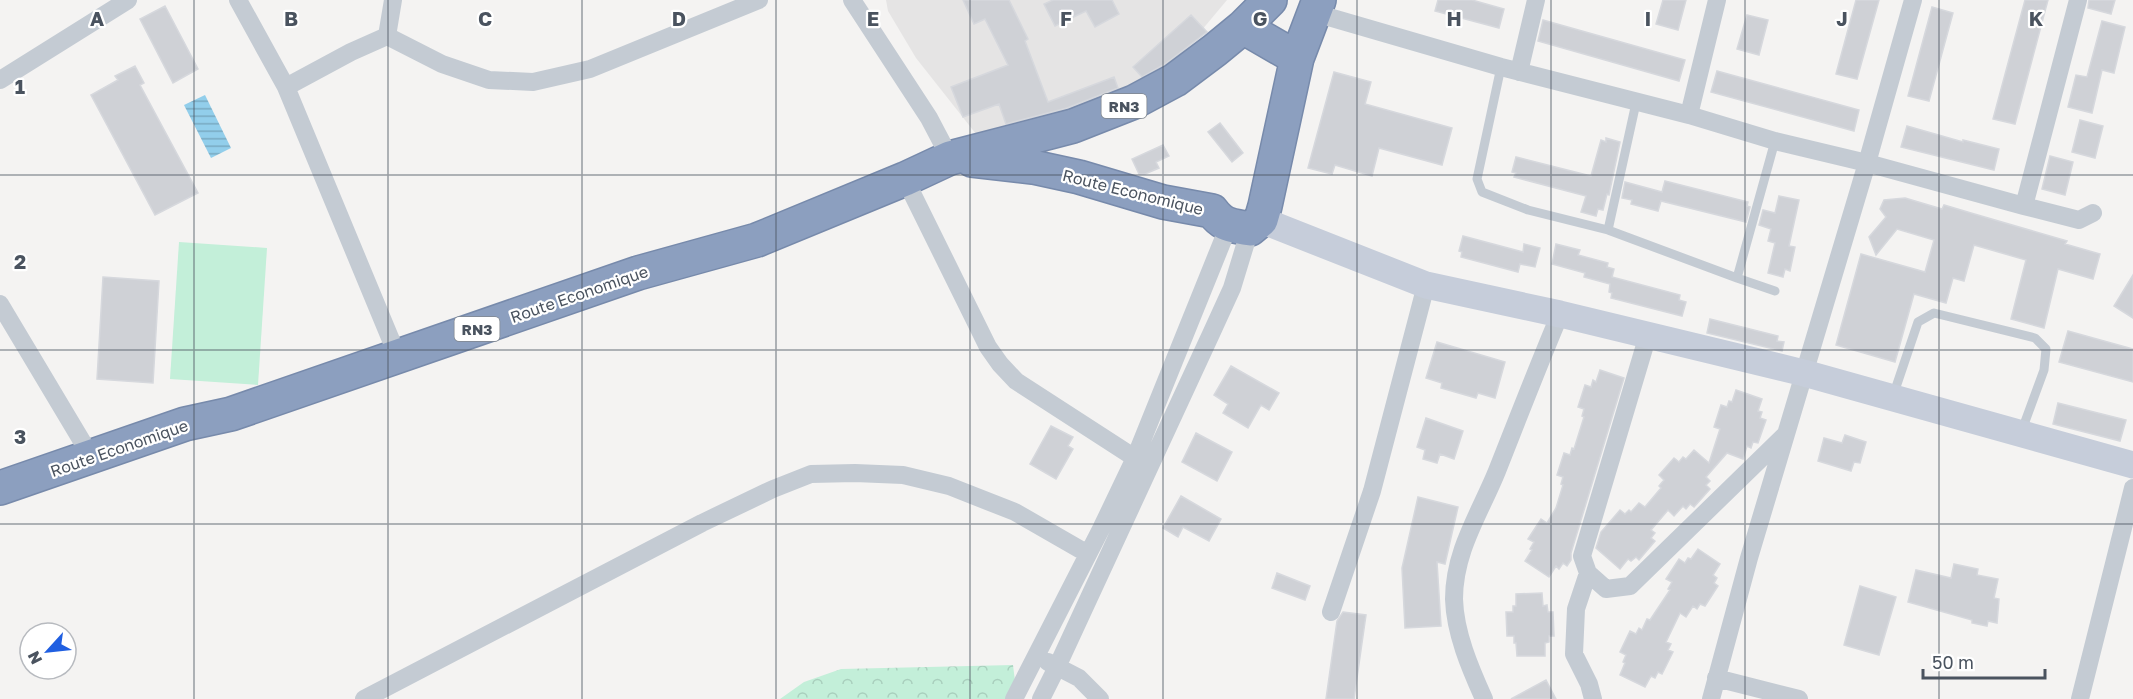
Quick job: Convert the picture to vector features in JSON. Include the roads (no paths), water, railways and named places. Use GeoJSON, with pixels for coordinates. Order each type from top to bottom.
{"type":"FeatureCollection","features":[{"type":"Feature","properties":{"kind":"highway","name":"Route Economique"},"geometry":{"type":"LineString","coordinates":[[0,488],[185,424],[231,414],[638,273],[757,240],[950,158],[1073,126],[1134,102],[1175,80],[1243,27],[1270,0]]}},
{"type":"Feature","properties":{"kind":"highway"},"geometry":{"type":"LineString","coordinates":[[1238,221],[1271,183],[1297,58],[1312,4]]}},
{"type":"Feature","properties":{"kind":"highway"},"geometry":{"type":"LineString","coordinates":[[1243,27],[1297,58]]}},
{"type":"Feature","properties":{"kind":"highway"},"geometry":{"type":"LineString","coordinates":[[1073,126],[1073,158],[1079,177]]}},
{"type":"Feature","properties":{"kind":"highway","name":"Route Economique"},"geometry":{"type":"LineString","coordinates":[[950,158],[1033,167],[1079,177],[1238,221]]}},
{"type":"Feature","properties":{"kind":"highway"},"geometry":{"type":"LineString","coordinates":[[1238,221],[1236,207],[1247,202],[1271,183]]}},
{"type":"Feature","properties":{"kind":"street"},"geometry":{"type":"LineString","coordinates":[[0,80],[128,0]]}},
{"type":"Feature","properties":{"kind":"street"},"geometry":{"type":"LineString","coordinates":[[238,0],[286,87],[398,357]]}},
{"type":"Feature","properties":{"kind":"street"},"geometry":{"type":"LineString","coordinates":[[387,36],[393,0]]}},
{"type":"Feature","properties":{"kind":"street"},"geometry":{"type":"LineString","coordinates":[[387,36],[442,64],[489,80],[533,82],[590,69],[759,0]]}},
{"type":"Feature","properties":{"kind":"street"},"geometry":{"type":"LineString","coordinates":[[852,0],[929,118],[950,158]]}},
{"type":"Feature","properties":{"kind":"street"},"geometry":{"type":"LineString","coordinates":[[1510,70],[1536,0]]}},
{"type":"Feature","properties":{"kind":"street"},"geometry":{"type":"LineString","coordinates":[[1689,114],[1717,0]]}},
{"type":"Feature","properties":{"kind":"street"},"geometry":{"type":"LineString","coordinates":[[1711,699],[1749,558],[1867,163],[1912,0]]}},
{"type":"Feature","properties":{"kind":"street"},"geometry":{"type":"LineString","coordinates":[[2024,206],[2078,0]]}},
{"type":"Feature","properties":{"kind":"street"},"geometry":{"type":"LineString","coordinates":[[1312,4],[1510,70],[1689,114],[1775,141],[1867,163],[2079,220],[2092,213]]}},
{"type":"Feature","properties":{"kind":"street"},"geometry":{"type":"LineString","coordinates":[[286,87],[351,52],[387,36]]}},
{"type":"Feature","properties":{"kind":"street"},"geometry":{"type":"LineString","coordinates":[[905,179],[988,347],[1000,364],[1016,381],[1033,393],[1135,458]]}},
{"type":"Feature","properties":{"kind":"street"},"geometry":{"type":"LineString","coordinates":[[1238,221],[1426,285],[1560,314],[1804,373],[2133,465]]}},
{"type":"Feature","properties":{"kind":"street"},"geometry":{"type":"LineString","coordinates":[[1014,699],[1135,458],[1238,221]]}},
{"type":"Feature","properties":{"kind":"street"},"geometry":{"type":"LineString","coordinates":[[1041,699],[1058,667],[1232,288],[1238,221]]}},
{"type":"Feature","properties":{"kind":"street"},"geometry":{"type":"LineString","coordinates":[[1331,612],[1372,490],[1426,285]]}},
{"type":"Feature","properties":{"kind":"street"},"geometry":{"type":"LineString","coordinates":[[0,304],[92,458]]}},
{"type":"Feature","properties":{"kind":"street"},"geometry":{"type":"LineString","coordinates":[[1484,699],[1467,658],[1457,625],[1454,600],[1456,574],[1466,538],[1497,472],[1526,394],[1560,314]]}},
{"type":"Feature","properties":{"kind":"street"},"geometry":{"type":"LineString","coordinates":[[1648,335],[1582,556],[1588,573],[1606,589],[1630,586],[1785,435]]}},
{"type":"Feature","properties":{"kind":"street"},"geometry":{"type":"LineString","coordinates":[[364,699],[702,523],[773,489],[811,474],[855,472],[903,475],[949,486],[1015,512],[1088,554]]}},
{"type":"Feature","properties":{"kind":"street"},"geometry":{"type":"LineString","coordinates":[[2080,699],[2133,488]]}},
{"type":"Feature","properties":{"kind":"street"},"geometry":{"type":"LineString","coordinates":[[1588,573],[1576,609],[1574,654],[1589,684],[1593,699]]}},
{"type":"Feature","properties":{"kind":"street"},"geometry":{"type":"LineString","coordinates":[[1036,656],[1078,678],[1100,699]]}},
{"type":"Feature","properties":{"kind":"street"},"geometry":{"type":"LineString","coordinates":[[1716,678],[1799,699]]}},
{"type":"Feature","properties":{"kind":"lane"},"geometry":{"type":"LineString","coordinates":[[1510,70],[1477,179],[1482,192],[1528,210],[1608,230],[1775,291]]}},
{"type":"Feature","properties":{"kind":"lane"},"geometry":{"type":"LineString","coordinates":[[1608,230],[1636,102]]}},
{"type":"Feature","properties":{"kind":"lane"},"geometry":{"type":"LineString","coordinates":[[1737,278],[1775,141]]}},
{"type":"Feature","properties":{"kind":"lane"},"geometry":{"type":"LineString","coordinates":[[1892,398],[1918,322],[1934,313],[2035,338],[2046,349],[2044,370],[2021,434]]}},
{"type":"Feature","properties":{"kind":"water"},"geometry":{"type":"Polygon","coordinates":[[[205,95],[231,148],[211,158],[184,105],[205,95]]]}}]}
